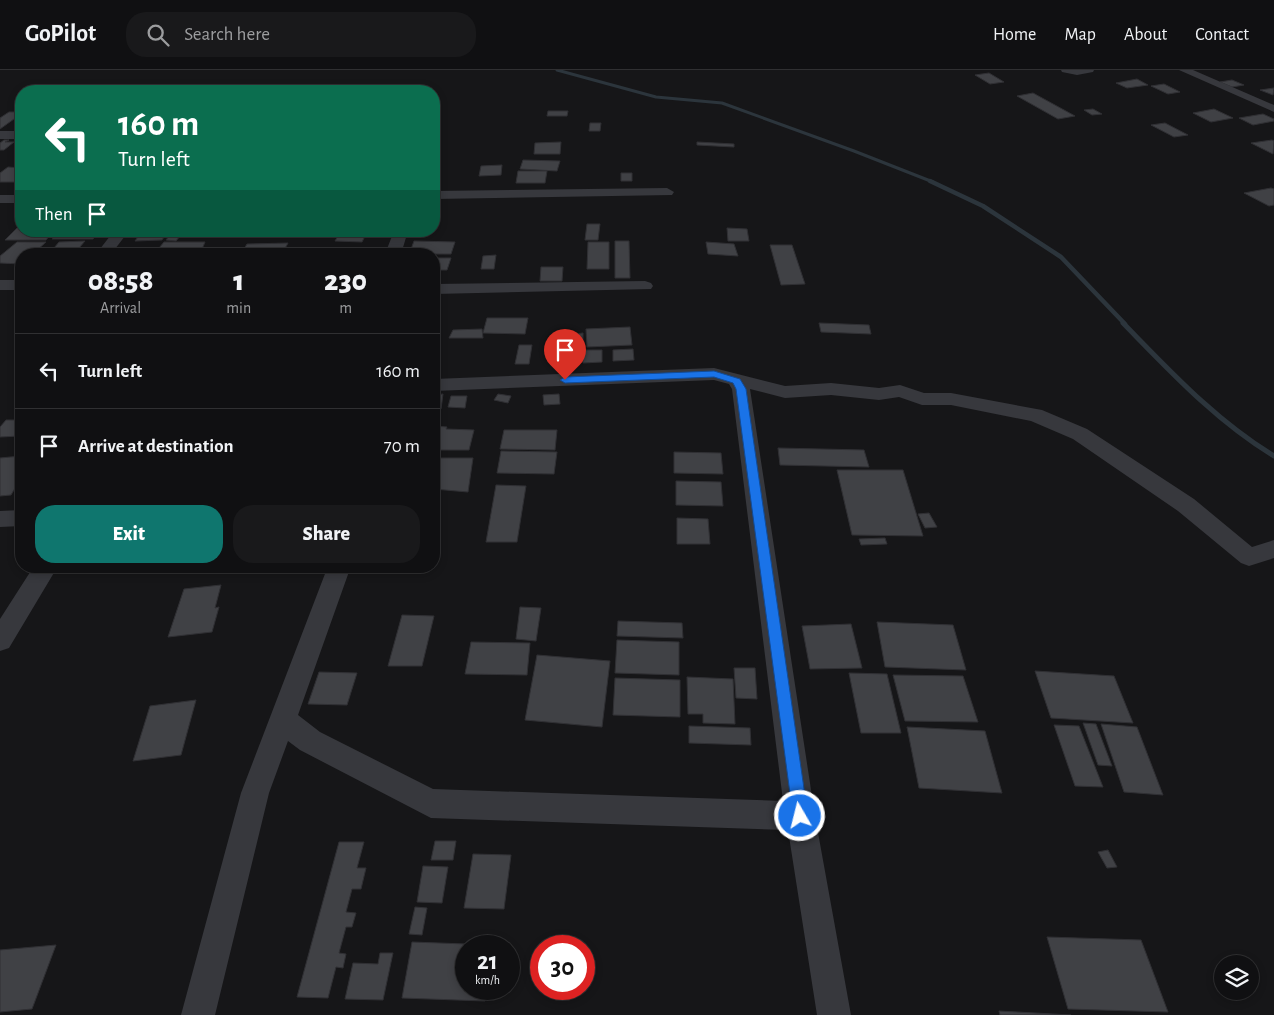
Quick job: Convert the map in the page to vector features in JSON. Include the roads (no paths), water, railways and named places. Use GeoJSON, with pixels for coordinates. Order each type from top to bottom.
{"type":"FeatureCollection","features":[{"type":"Feature","properties":{"kind":"street"},"geometry":{"type":"LineString","coordinates":[[1066,70],[1077,72],[1089,70]]}},
{"type":"Feature","properties":{"kind":"street"},"geometry":{"type":"LineString","coordinates":[[1184,70],[1274,109]]}},
{"type":"Feature","properties":{"kind":"street"},"geometry":{"type":"LineString","coordinates":[[0,135],[15,135]]}},
{"type":"Feature","properties":{"kind":"street"},"geometry":{"type":"LineString","coordinates":[[440,195],[667,192]]}},
{"type":"Feature","properties":{"kind":"street"},"geometry":{"type":"LineString","coordinates":[[0,199],[15,199]]}},
{"type":"Feature","properties":{"kind":"street"},"geometry":{"type":"LineString","coordinates":[[108,248],[117,237]]}},
{"type":"Feature","properties":{"kind":"street"},"geometry":{"type":"LineString","coordinates":[[0,285],[15,285]]}},
{"type":"Feature","properties":{"kind":"street"},"geometry":{"type":"LineString","coordinates":[[440,289],[645,286]]}},
{"type":"Feature","properties":{"kind":"street"},"geometry":{"type":"LineString","coordinates":[[440,385],[714,374],[785,392],[831,389],[879,394],[900,391],[922,399],[951,399],[1035,414],[1080,434],[1186,505],[1249,557],[1274,549]]}},
{"type":"Feature","properties":{"kind":"street"},"geometry":{"type":"LineString","coordinates":[[737,381],[741,389],[800,816],[834,1015]]}},
{"type":"Feature","properties":{"kind":"street"},"geometry":{"type":"LineString","coordinates":[[0,518],[15,518]]}},
{"type":"Feature","properties":{"kind":"street"},"geometry":{"type":"LineString","coordinates":[[0,640],[43,573]]}},
{"type":"Feature","properties":{"kind":"street"},"geometry":{"type":"LineString","coordinates":[[198,1015],[255,794],[337,573]]}},
{"type":"Feature","properties":{"kind":"street"},"geometry":{"type":"LineString","coordinates":[[284,720],[310,741],[430,803],[800,816]]}},
{"type":"Feature","properties":{"kind":"waterway"},"geometry":{"type":"LineString","coordinates":[[557,70],[656,97],[722,103],[933,182]]}},
{"type":"Feature","properties":{"kind":"waterway"},"geometry":{"type":"LineString","coordinates":[[930,181],[983,206],[1061,257],[1125,324]]}},
{"type":"Feature","properties":{"kind":"waterway"},"geometry":{"type":"LineString","coordinates":[[1123,323],[1176,377],[1213,411],[1274,456]]}}]}
